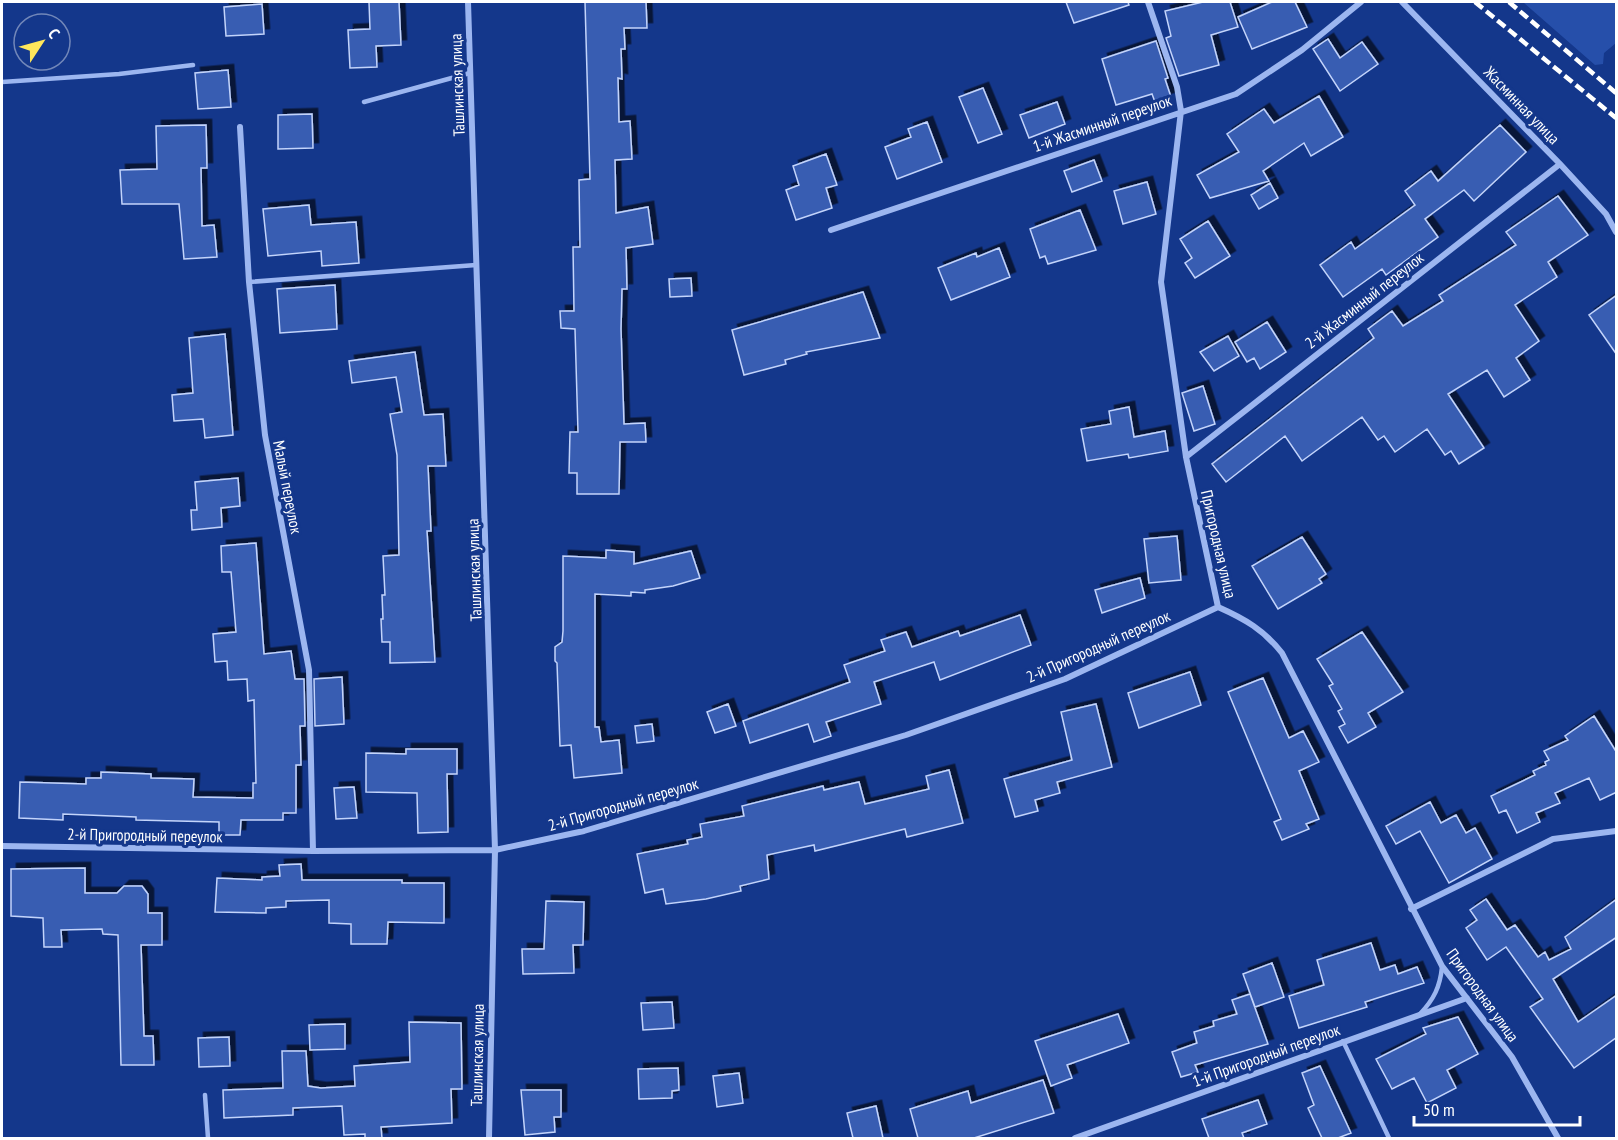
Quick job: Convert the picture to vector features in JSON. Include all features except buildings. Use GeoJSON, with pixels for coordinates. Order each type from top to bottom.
{"type":"FeatureCollection","features":[{"type":"Feature","properties":{"kind":"street","name":"Ташлинская улица"},"geometry":{"type":"LineString","coordinates":[[468,2],[495,850],[489,1138]]}},
{"type":"Feature","properties":{"kind":"street","name":"Пригородная улица"},"geometry":{"type":"LineString","coordinates":[[1148,2],[1177,87],[1180,111],[1161,282],[1186,457],[1218,607],[1250,621],[1268,635],[1282,653],[1442,966],[1512,1057],[1558,1138]]}},
{"type":"Feature","properties":{"kind":"street","name":"1-й Жасминный переулок"},"geometry":{"type":"LineString","coordinates":[[831,230],[1236,94],[1302,50],[1360,2]]}},
{"type":"Feature","properties":{"kind":"street","name":"Жасминная улица"},"geometry":{"type":"LineString","coordinates":[[1402,2],[1560,164],[1606,214],[1617,232]]}},
{"type":"Feature","properties":{"kind":"street","name":"Малый переулок"},"geometry":{"type":"LineString","coordinates":[[240,127],[249,282],[265,435],[309,670],[313,851]]}},
{"type":"Feature","properties":{"kind":"street","name":"2-й Жасминный переулок"},"geometry":{"type":"LineString","coordinates":[[1186,457],[1560,164]]}},
{"type":"Feature","properties":{"kind":"street","name":"2-й Пригородный переулок"},"geometry":{"type":"LineString","coordinates":[[2,846],[313,851],[495,850],[584,831],[906,735],[1065,679],[1218,607]]}},
{"type":"Feature","properties":{"kind":"street"},"geometry":{"type":"LineString","coordinates":[[1411,909],[1553,839],[1617,831]]}},
{"type":"Feature","properties":{"kind":"street","name":"1-й Пригородный переулок"},"geometry":{"type":"LineString","coordinates":[[1075,1138],[1467,998]]}},
{"type":"Feature","properties":{"kind":"lane"},"geometry":{"type":"LineString","coordinates":[[2,82],[119,74],[193,65]]}},
{"type":"Feature","properties":{"kind":"lane"},"geometry":{"type":"LineString","coordinates":[[364,102],[470,73]]}},
{"type":"Feature","properties":{"kind":"lane"},"geometry":{"type":"LineString","coordinates":[[249,282],[476,265]]}},
{"type":"Feature","properties":{"kind":"lane"},"geometry":{"type":"LineString","coordinates":[[1420,1014],[1430,1003],[1440,985],[1442,966]]}},
{"type":"Feature","properties":{"kind":"lane"},"geometry":{"type":"LineString","coordinates":[[1343,1041],[1389,1138]]}},
{"type":"Feature","properties":{"kind":"lane"},"geometry":{"type":"LineString","coordinates":[[206,1095],[208,1138]]}},
{"type":"Feature","properties":{"kind":"shaded area"},"geometry":{"type":"Polygon","coordinates":[[[1523,2],[1616,2],[1616,43],[1604,53],[1603,64],[1595,65],[1523,2]]]}},
{"type":"Feature","properties":{"kind":"railway"},"geometry":{"type":"LineString","coordinates":[[1475,2],[1616,118]]}},
{"type":"Feature","properties":{"kind":"railway"},"geometry":{"type":"LineString","coordinates":[[1509,2],[1616,93]]}}]}
